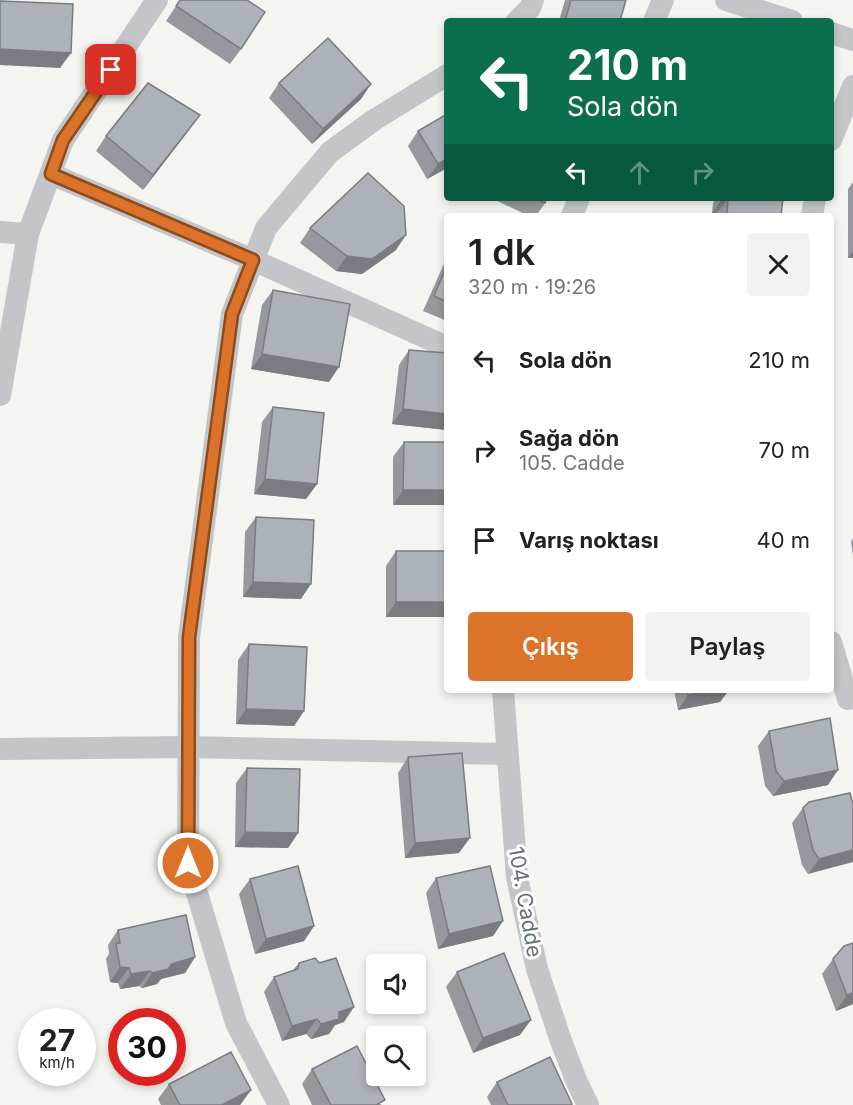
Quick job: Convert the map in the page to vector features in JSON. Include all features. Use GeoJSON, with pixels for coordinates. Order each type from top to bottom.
{"type":"FeatureCollection","features":[{"type":"Feature","properties":{"kind":"street"},"geometry":{"type":"LineString","coordinates":[[0,395],[28,234],[63,140],[158,0]]}},
{"type":"Feature","properties":{"kind":"street"},"geometry":{"type":"LineString","coordinates":[[520,18],[530,8],[533,0]]}},
{"type":"Feature","properties":{"kind":"street"},"geometry":{"type":"LineString","coordinates":[[655,18],[663,0]]}},
{"type":"Feature","properties":{"kind":"street"},"geometry":{"type":"LineString","coordinates":[[726,0],[783,18]]}},
{"type":"Feature","properties":{"kind":"street"},"geometry":{"type":"LineString","coordinates":[[834,34],[853,40]]}},
{"type":"Feature","properties":{"kind":"street"},"geometry":{"type":"LineString","coordinates":[[279,1105],[236,1023],[188,863],[189,637],[232,314],[266,228],[330,152],[374,120],[444,77]]}},
{"type":"Feature","properties":{"kind":"street"},"geometry":{"type":"LineString","coordinates":[[834,133],[853,86]]}},
{"type":"Feature","properties":{"kind":"street"},"geometry":{"type":"LineString","coordinates":[[51,174],[253,260],[444,347]]}},
{"type":"Feature","properties":{"kind":"street"},"geometry":{"type":"LineString","coordinates":[[0,232],[28,234]]}},
{"type":"Feature","properties":{"kind":"street"},"geometry":{"type":"LineString","coordinates":[[834,652],[851,706]]}},
{"type":"Feature","properties":{"kind":"street","name":"104. Cadde"},"geometry":{"type":"LineString","coordinates":[[503,693],[517,877],[537,969],[561,1041],[588,1105]]}},
{"type":"Feature","properties":{"kind":"street"},"geometry":{"type":"LineString","coordinates":[[0,749],[188,747],[507,754]]}},
{"type":"Feature","properties":{"kind":"building"},"geometry":{"type":"Polygon","coordinates":[[[180,0],[247,0],[265,12],[241,49],[176,6],[180,0]]]}},
{"type":"Feature","properties":{"kind":"building"},"geometry":{"type":"Polygon","coordinates":[[[571,0],[626,0],[621,18],[566,18],[571,0]]]}},
{"type":"Feature","properties":{"kind":"building"},"geometry":{"type":"Polygon","coordinates":[[[0,1],[73,4],[71,53],[0,49],[0,1]]]}},
{"type":"Feature","properties":{"kind":"building"},"geometry":{"type":"Polygon","coordinates":[[[328,38],[371,84],[323,129],[279,83],[328,38]]]}},
{"type":"Feature","properties":{"kind":"building"},"geometry":{"type":"Polygon","coordinates":[[[148,83],[200,115],[153,175],[106,136],[148,83]]]}},
{"type":"Feature","properties":{"kind":"building"},"geometry":{"type":"Polygon","coordinates":[[[444,116],[444,161],[438,164],[418,131],[444,116]]]}},
{"type":"Feature","properties":{"kind":"building"},"geometry":{"type":"Polygon","coordinates":[[[368,173],[404,206],[406,235],[372,259],[347,256],[310,228],[368,173]]]}},
{"type":"Feature","properties":{"kind":"building"},"geometry":{"type":"Polygon","coordinates":[[[728,201],[783,201],[781,213],[727,213],[728,201]]]}},
{"type":"Feature","properties":{"kind":"building"},"geometry":{"type":"Polygon","coordinates":[[[444,272],[444,301],[434,296],[444,272]]]}},
{"type":"Feature","properties":{"kind":"building"},"geometry":{"type":"Polygon","coordinates":[[[273,290],[350,304],[339,367],[262,354],[273,290]]]}},
{"type":"Feature","properties":{"kind":"building"},"geometry":{"type":"Polygon","coordinates":[[[409,350],[444,353],[444,414],[403,409],[409,350]]]}},
{"type":"Feature","properties":{"kind":"building"},"geometry":{"type":"Polygon","coordinates":[[[273,407],[324,413],[317,484],[265,479],[273,407]]]}},
{"type":"Feature","properties":{"kind":"building"},"geometry":{"type":"Polygon","coordinates":[[[404,442],[444,442],[444,490],[403,490],[404,442]]]}},
{"type":"Feature","properties":{"kind":"building"},"geometry":{"type":"Polygon","coordinates":[[[256,517],[314,520],[311,584],[253,582],[256,517]]]}},
{"type":"Feature","properties":{"kind":"building"},"geometry":{"type":"Polygon","coordinates":[[[396,551],[444,551],[444,602],[396,602],[396,551]]]}},
{"type":"Feature","properties":{"kind":"building"},"geometry":{"type":"Polygon","coordinates":[[[249,644],[307,647],[304,711],[246,709],[249,644]]]}},
{"type":"Feature","properties":{"kind":"building"},"geometry":{"type":"Polygon","coordinates":[[[830,718],[838,770],[784,781],[776,771],[769,731],[830,718]]]}},
{"type":"Feature","properties":{"kind":"building"},"geometry":{"type":"Polygon","coordinates":[[[462,753],[470,838],[415,843],[408,757],[462,753]]]}},
{"type":"Feature","properties":{"kind":"building"},"geometry":{"type":"Polygon","coordinates":[[[247,768],[300,769],[298,833],[245,832],[247,768]]]}},
{"type":"Feature","properties":{"kind":"building"},"geometry":{"type":"Polygon","coordinates":[[[850,793],[853,804],[853,850],[819,859],[813,850],[803,808],[809,802],[850,793]]]}},
{"type":"Feature","properties":{"kind":"building"},"geometry":{"type":"Polygon","coordinates":[[[298,866],[314,926],[266,939],[250,879],[298,866]]]}},
{"type":"Feature","properties":{"kind":"building"},"geometry":{"type":"Polygon","coordinates":[[[490,866],[503,921],[449,934],[436,878],[490,866]]]}},
{"type":"Feature","properties":{"kind":"building"},"geometry":{"type":"Polygon","coordinates":[[[186,915],[195,957],[172,964],[168,969],[152,973],[150,971],[131,974],[129,968],[120,967],[116,944],[120,943],[118,930],[186,915]]]}},
{"type":"Feature","properties":{"kind":"building"},"geometry":{"type":"Polygon","coordinates":[[[853,943],[853,993],[847,995],[833,959],[844,946],[853,943]]]}},
{"type":"Feature","properties":{"kind":"building"},"geometry":{"type":"Polygon","coordinates":[[[504,953],[531,1020],[483,1038],[457,972],[504,953]]]}},
{"type":"Feature","properties":{"kind":"building"},"geometry":{"type":"Polygon","coordinates":[[[315,958],[319,963],[336,958],[354,1007],[339,1012],[339,1019],[321,1024],[317,1019],[292,1026],[274,977],[298,969],[299,963],[315,958]]]}},
{"type":"Feature","properties":{"kind":"building"},"geometry":{"type":"Polygon","coordinates":[[[357,1046],[366,1063],[366,1086],[378,1086],[385,1100],[376,1105],[331,1105],[312,1069],[357,1046]]]}},
{"type":"Feature","properties":{"kind":"building"},"geometry":{"type":"Polygon","coordinates":[[[231,1052],[251,1090],[222,1105],[180,1105],[170,1086],[186,1086],[186,1075],[231,1052]]]}},
{"type":"Feature","properties":{"kind":"building"},"geometry":{"type":"Polygon","coordinates":[[[550,1057],[572,1104],[508,1105],[497,1082],[550,1057]]]}},
{"type":"Feature","properties":{"kind":"route"},"geometry":{"type":"LineString","coordinates":[[111,70],[63,140],[51,174],[253,260],[232,314],[189,637],[188,863]]}}]}
